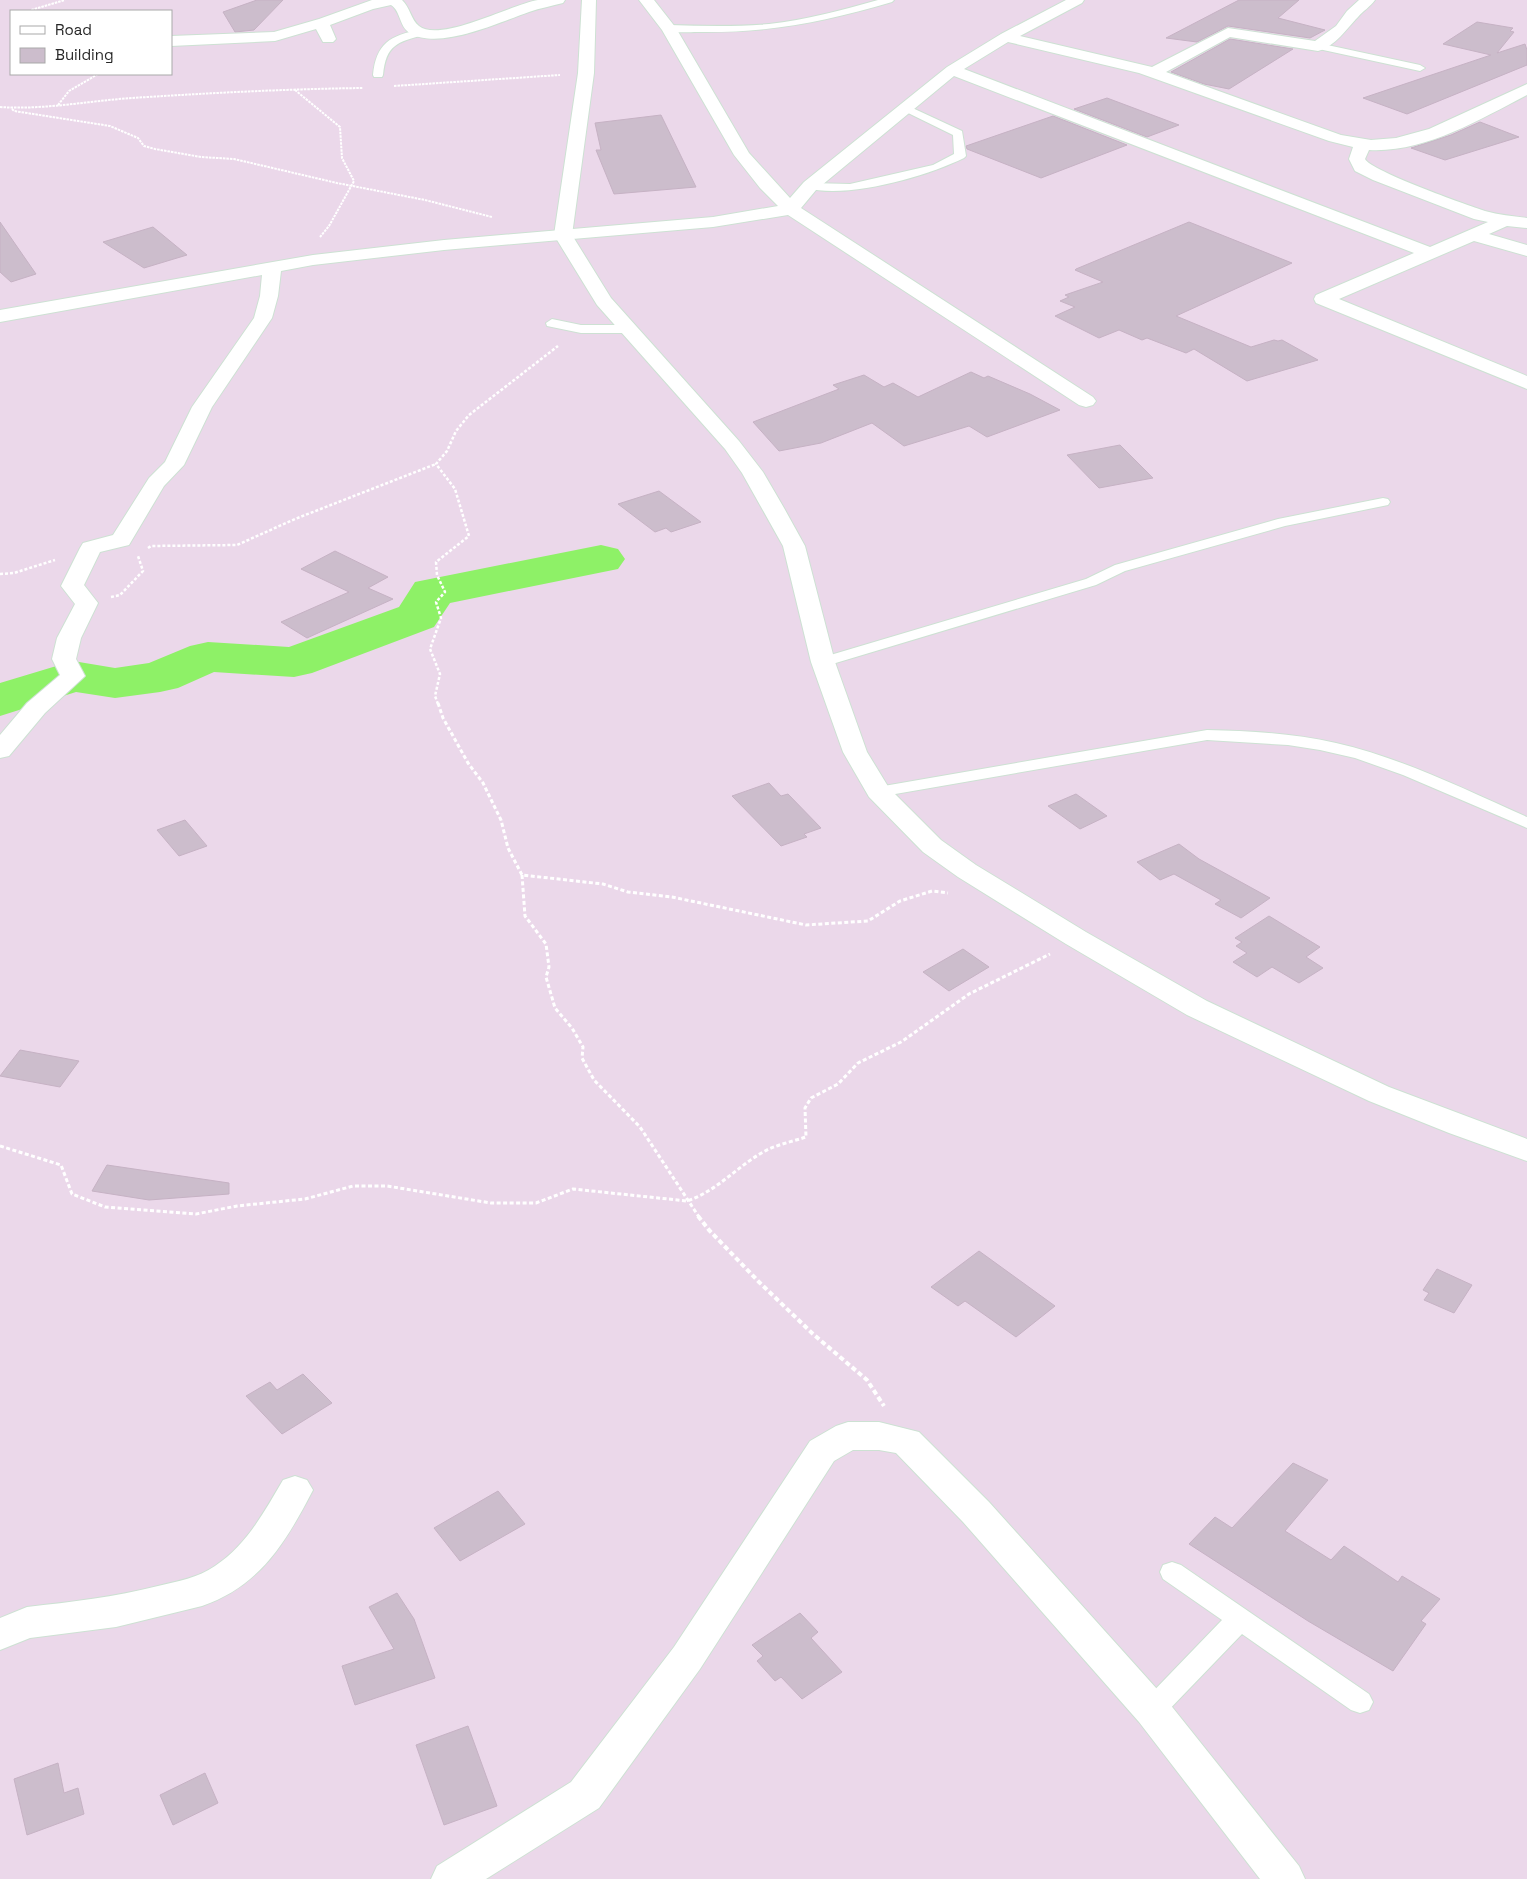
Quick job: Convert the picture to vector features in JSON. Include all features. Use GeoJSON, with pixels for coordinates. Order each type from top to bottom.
{"type":"FeatureCollection","features":[{"type":"Feature","properties":{"kind":"street"},"geometry":{"type":"LineString","coordinates":[[172,41],[275,36],[324,22],[380,1],[394,1],[400,5],[410,27],[420,33],[443,34],[558,0]]}},
{"type":"Feature","properties":{"kind":"street"},"geometry":{"type":"LineString","coordinates":[[552,236],[586,73],[589,0]]}},
{"type":"Feature","properties":{"kind":"street"},"geometry":{"type":"LineString","coordinates":[[646,0],[669,28],[742,155],[766,184],[791,209],[1086,401]]}},
{"type":"Feature","properties":{"kind":"street"},"geometry":{"type":"LineString","coordinates":[[0,316],[313,260],[713,222],[791,209],[810,186],[952,70],[1006,37],[1078,0]]}},
{"type":"Feature","properties":{"kind":"street"},"geometry":{"type":"LineString","coordinates":[[1153,72],[1228,32],[1318,46],[1341,29],[1352,14],[1368,0]]}},
{"type":"Feature","properties":{"kind":"street"},"geometry":{"type":"LineString","coordinates":[[324,22],[322,26],[328,39]]}},
{"type":"Feature","properties":{"kind":"street"},"geometry":{"type":"LineString","coordinates":[[1006,37],[1080,56],[1118,62],[1153,72],[1335,138],[1362,144],[1392,144],[1412,139],[1486,110],[1527,89]]}},
{"type":"Feature","properties":{"kind":"street"},"geometry":{"type":"LineString","coordinates":[[952,70],[1430,253]]}},
{"type":"Feature","properties":{"kind":"street"},"geometry":{"type":"LineString","coordinates":[[1486,110],[1519,109]]}},
{"type":"Feature","properties":{"kind":"street"},"geometry":{"type":"LineString","coordinates":[[1362,144],[1357,158],[1361,167],[1379,176],[1480,215],[1505,221],[1527,223]]}},
{"type":"Feature","properties":{"kind":"street"},"geometry":{"type":"LineString","coordinates":[[1505,221],[1323,299],[1527,384]]}},
{"type":"Feature","properties":{"kind":"street"},"geometry":{"type":"LineString","coordinates":[[1473,235],[1527,251]]}},
{"type":"Feature","properties":{"kind":"street"},"geometry":{"type":"LineString","coordinates":[[552,236],[627,329],[708,417],[752,472],[794,546],[805,584],[822,662],[855,752],[878,792],[903,819],[932,846],[967,871],[1076,938],[1197,1008],[1379,1094],[1527,1150]]}},
{"type":"Feature","properties":{"kind":"street"},"geometry":{"type":"LineString","coordinates":[[0,751],[36,708],[73,676],[64,659],[69,638],[87,603],[72,586],[91,548],[121,540],[156,482],[174,465],[202,407],[263,318],[269,296],[272,267]]}},
{"type":"Feature","properties":{"kind":"street"},"geometry":{"type":"LineString","coordinates":[[451,1879],[586,1795],[687,1658],[822,1451],[848,1436],[879,1436],[907,1442],[976,1512],[1152,1710],[1285,1879]]}},
{"type":"Feature","properties":{"kind":"street"},"geometry":{"type":"LineString","coordinates":[[0,1634],[27,1623],[116,1612],[202,1591],[228,1577],[249,1559],[268,1537],[295,1490]]}},
{"type":"Feature","properties":{"kind":"lane"},"geometry":{"type":"LineString","coordinates":[[669,28],[720,30],[770,27],[815,20],[889,0]]}},
{"type":"Feature","properties":{"kind":"lane"},"geometry":{"type":"LineString","coordinates":[[378,75],[378,63],[391,41],[420,33]]}},
{"type":"Feature","properties":{"kind":"lane"},"geometry":{"type":"LineString","coordinates":[[1318,46],[1420,68]]}},
{"type":"Feature","properties":{"kind":"lane"},"geometry":{"type":"LineString","coordinates":[[810,186],[850,187],[937,167],[960,156],[958,134],[906,108]]}},
{"type":"Feature","properties":{"kind":"lane"},"geometry":{"type":"LineString","coordinates":[[552,323],[581,329],[627,329]]}},
{"type":"Feature","properties":{"kind":"lane"},"geometry":{"type":"LineString","coordinates":[[822,662],[1091,582],[1120,568],[1284,522],[1383,502]]}},
{"type":"Feature","properties":{"kind":"lane"},"geometry":{"type":"LineString","coordinates":[[878,792],[1207,735],[1232,736],[1334,748],[1389,764],[1527,824]]}},
{"type":"Feature","properties":{"kind":"lane"},"geometry":{"type":"LineString","coordinates":[[1172,1572],[1360,1702]]}},
{"type":"Feature","properties":{"kind":"lane"},"geometry":{"type":"LineString","coordinates":[[1152,1710],[1240,1619]]}},
{"type":"Feature","properties":{"kind":"path"},"geometry":{"type":"LineString","coordinates":[[31,10],[65,0]]}},
{"type":"Feature","properties":{"kind":"path"},"geometry":{"type":"LineString","coordinates":[[389,87],[586,73]]}},
{"type":"Feature","properties":{"kind":"path"},"geometry":{"type":"LineString","coordinates":[[58,105],[66,94],[96,75]]}},
{"type":"Feature","properties":{"kind":"path"},"geometry":{"type":"LineString","coordinates":[[0,107],[58,105],[170,95],[370,87]]}},
{"type":"Feature","properties":{"kind":"path"},"geometry":{"type":"LineString","coordinates":[[295,90],[340,127],[342,158],[354,181],[319,238],[311,256],[313,260]]}},
{"type":"Feature","properties":{"kind":"path"},"geometry":{"type":"LineString","coordinates":[[11,108],[14,111],[52,117],[74,118],[110,126],[138,138],[144,146],[155,149],[201,157],[234,159],[352,186],[425,200],[496,218],[552,236]]}},
{"type":"Feature","properties":{"kind":"path"},"geometry":{"type":"LineString","coordinates":[[138,555],[151,546],[237,545],[436,464],[447,451],[456,430],[469,415],[581,329]]}},
{"type":"Feature","properties":{"kind":"path"},"geometry":{"type":"LineString","coordinates":[[436,464],[455,489],[469,536],[436,562],[437,575],[445,592],[436,602],[441,618],[430,648],[440,674],[435,696],[451,734],[468,763],[484,783],[501,820],[508,848],[522,875],[525,916],[546,944],[549,966],[546,977],[555,1008],[572,1028],[583,1047],[582,1058],[594,1080],[640,1127],[687,1201],[709,1230],[813,1334],[867,1380],[907,1442]]}},
{"type":"Feature","properties":{"kind":"path"},"geometry":{"type":"LineString","coordinates":[[87,603],[120,595],[143,571],[138,555],[121,540]]}},
{"type":"Feature","properties":{"kind":"path"},"geometry":{"type":"LineString","coordinates":[[0,574],[14,573],[91,548]]}},
{"type":"Feature","properties":{"kind":"path"},"geometry":{"type":"LineString","coordinates":[[522,875],[603,884],[628,892],[672,897],[806,926],[868,921],[900,901],[932,891],[982,896],[1006,895]]}},
{"type":"Feature","properties":{"kind":"path"},"geometry":{"type":"LineString","coordinates":[[0,1146],[61,1165],[72,1194],[105,1207],[127,1210],[196,1214],[237,1206],[305,1199],[353,1186],[387,1186],[490,1202],[536,1203],[572,1189],[687,1201],[703,1196],[729,1175],[769,1149],[806,1137],[805,1108],[810,1098],[838,1084],[858,1063],[901,1042],[969,994],[1038,960],[1076,938]]}},
{"type":"Feature","properties":{"kind":"building"},"geometry":{"type":"Polygon","coordinates":[[[257,0],[283,0],[254,30],[235,32],[223,12],[257,0]]]}},
{"type":"Feature","properties":{"kind":"building"},"geometry":{"type":"Polygon","coordinates":[[[1239,0],[1299,0],[1278,18],[1325,30],[1310,38],[1228,26],[1197,42],[1166,38],[1239,0]]]}},
{"type":"Feature","properties":{"kind":"building"},"geometry":{"type":"Polygon","coordinates":[[[1477,22],[1513,28],[1510,31],[1514,32],[1497,53],[1525,44],[1527,65],[1407,114],[1363,98],[1491,55],[1443,44],[1477,22]]]}},
{"type":"Feature","properties":{"kind":"building"},"geometry":{"type":"Polygon","coordinates":[[[1230,39],[1293,49],[1229,89],[1204,84],[1171,72],[1230,39]]]}},
{"type":"Feature","properties":{"kind":"building"},"geometry":{"type":"Polygon","coordinates":[[[1107,98],[1179,125],[1147,137],[1074,109],[1107,98]]]}},
{"type":"Feature","properties":{"kind":"building"},"geometry":{"type":"Polygon","coordinates":[[[661,115],[696,187],[614,194],[596,150],[601,150],[595,123],[661,115]]]}},
{"type":"Feature","properties":{"kind":"building"},"geometry":{"type":"Polygon","coordinates":[[[1053,116],[1127,145],[1041,178],[967,149],[966,146],[1053,116]]]}},
{"type":"Feature","properties":{"kind":"building"},"geometry":{"type":"Polygon","coordinates":[[[1480,122],[1519,137],[1445,160],[1411,148],[1451,135],[1480,122]]]}},
{"type":"Feature","properties":{"kind":"building"},"geometry":{"type":"Polygon","coordinates":[[[0,222],[36,274],[11,282],[0,272],[0,222]]]}},
{"type":"Feature","properties":{"kind":"building"},"geometry":{"type":"Polygon","coordinates":[[[1189,222],[1292,263],[1176,316],[1251,347],[1274,340],[1282,340],[1318,360],[1247,381],[1194,349],[1186,353],[1147,338],[1142,340],[1119,330],[1099,338],[1055,316],[1075,307],[1060,301],[1069,297],[1065,295],[1103,282],[1076,269],[1189,222]]]}},
{"type":"Feature","properties":{"kind":"building"},"geometry":{"type":"Polygon","coordinates":[[[153,227],[187,255],[144,268],[103,242],[153,227]]]}},
{"type":"Feature","properties":{"kind":"building"},"geometry":{"type":"Polygon","coordinates":[[[971,372],[984,378],[988,376],[1030,394],[1060,410],[987,437],[969,426],[904,446],[872,423],[821,443],[779,451],[753,422],[839,389],[833,385],[864,375],[884,387],[893,383],[918,397],[971,372]]]}},
{"type":"Feature","properties":{"kind":"building"},"geometry":{"type":"Polygon","coordinates":[[[1120,445],[1153,478],[1099,488],[1067,455],[1120,445]]]}},
{"type":"Feature","properties":{"kind":"building"},"geometry":{"type":"Polygon","coordinates":[[[659,491],[701,522],[671,532],[666,528],[655,532],[618,504],[659,491]]]}},
{"type":"Feature","properties":{"kind":"building"},"geometry":{"type":"Polygon","coordinates":[[[335,551],[388,577],[368,588],[393,599],[307,638],[281,622],[349,592],[301,569],[335,551]]]}},
{"type":"Feature","properties":{"kind":"building"},"geometry":{"type":"Polygon","coordinates":[[[769,783],[781,796],[788,794],[821,828],[804,834],[807,837],[781,846],[732,796],[769,783]]]}},
{"type":"Feature","properties":{"kind":"building"},"geometry":{"type":"Polygon","coordinates":[[[1076,794],[1107,816],[1080,829],[1048,806],[1076,794]]]}},
{"type":"Feature","properties":{"kind":"building"},"geometry":{"type":"Polygon","coordinates":[[[185,820],[207,846],[179,856],[157,830],[185,820]]]}},
{"type":"Feature","properties":{"kind":"building"},"geometry":{"type":"Polygon","coordinates":[[[1179,844],[1199,859],[1270,898],[1241,918],[1215,904],[1221,900],[1174,874],[1160,880],[1137,862],[1179,844]]]}},
{"type":"Feature","properties":{"kind":"building"},"geometry":{"type":"Polygon","coordinates":[[[1269,916],[1320,947],[1306,957],[1323,968],[1299,983],[1272,967],[1257,977],[1233,962],[1247,953],[1236,946],[1242,942],[1235,938],[1269,916]]]}},
{"type":"Feature","properties":{"kind":"building"},"geometry":{"type":"Polygon","coordinates":[[[963,949],[989,967],[949,991],[923,972],[963,949]]]}},
{"type":"Feature","properties":{"kind":"building"},"geometry":{"type":"Polygon","coordinates":[[[20,1050],[79,1061],[60,1087],[0,1076],[20,1050]]]}},
{"type":"Feature","properties":{"kind":"building"},"geometry":{"type":"Polygon","coordinates":[[[107,1165],[229,1183],[229,1194],[149,1200],[92,1191],[107,1165]]]}},
{"type":"Feature","properties":{"kind":"building"},"geometry":{"type":"Polygon","coordinates":[[[979,1251],[1055,1306],[1016,1337],[965,1301],[958,1306],[931,1287],[979,1251]]]}},
{"type":"Feature","properties":{"kind":"building"},"geometry":{"type":"Polygon","coordinates":[[[1437,1269],[1472,1285],[1454,1313],[1424,1300],[1429,1293],[1423,1290],[1437,1269]]]}},
{"type":"Feature","properties":{"kind":"building"},"geometry":{"type":"Polygon","coordinates":[[[303,1374],[332,1403],[282,1434],[246,1396],[270,1382],[277,1390],[303,1374]]]}},
{"type":"Feature","properties":{"kind":"building"},"geometry":{"type":"Polygon","coordinates":[[[1293,1463],[1328,1480],[1285,1531],[1331,1560],[1344,1546],[1398,1582],[1402,1576],[1440,1599],[1421,1621],[1426,1624],[1393,1671],[1308,1621],[1189,1544],[1215,1517],[1232,1528],[1293,1463]]]}},
{"type":"Feature","properties":{"kind":"building"},"geometry":{"type":"Polygon","coordinates":[[[498,1491],[525,1524],[460,1561],[434,1528],[498,1491]]]}},
{"type":"Feature","properties":{"kind":"building"},"geometry":{"type":"Polygon","coordinates":[[[397,1593],[414,1619],[435,1678],[355,1705],[342,1666],[394,1649],[369,1607],[397,1593]]]}},
{"type":"Feature","properties":{"kind":"building"},"geometry":{"type":"Polygon","coordinates":[[[800,1613],[818,1632],[811,1638],[842,1672],[802,1699],[781,1677],[775,1681],[757,1661],[763,1656],[752,1645],[800,1613]]]}},
{"type":"Feature","properties":{"kind":"building"},"geometry":{"type":"Polygon","coordinates":[[[468,1726],[497,1806],[444,1825],[416,1745],[468,1726]]]}},
{"type":"Feature","properties":{"kind":"building"},"geometry":{"type":"Polygon","coordinates":[[[58,1763],[64,1793],[78,1788],[84,1814],[27,1835],[14,1779],[58,1763]]]}},
{"type":"Feature","properties":{"kind":"building"},"geometry":{"type":"Polygon","coordinates":[[[205,1773],[218,1803],[173,1825],[160,1795],[205,1773]]]}},
{"type":"Feature","properties":{"kind":"waterway"},"geometry":{"type":"LineString","coordinates":[[0,700],[73,676],[115,683],[160,677],[208,657],[294,662],[417,617],[432,592],[601,559]]}}]}
